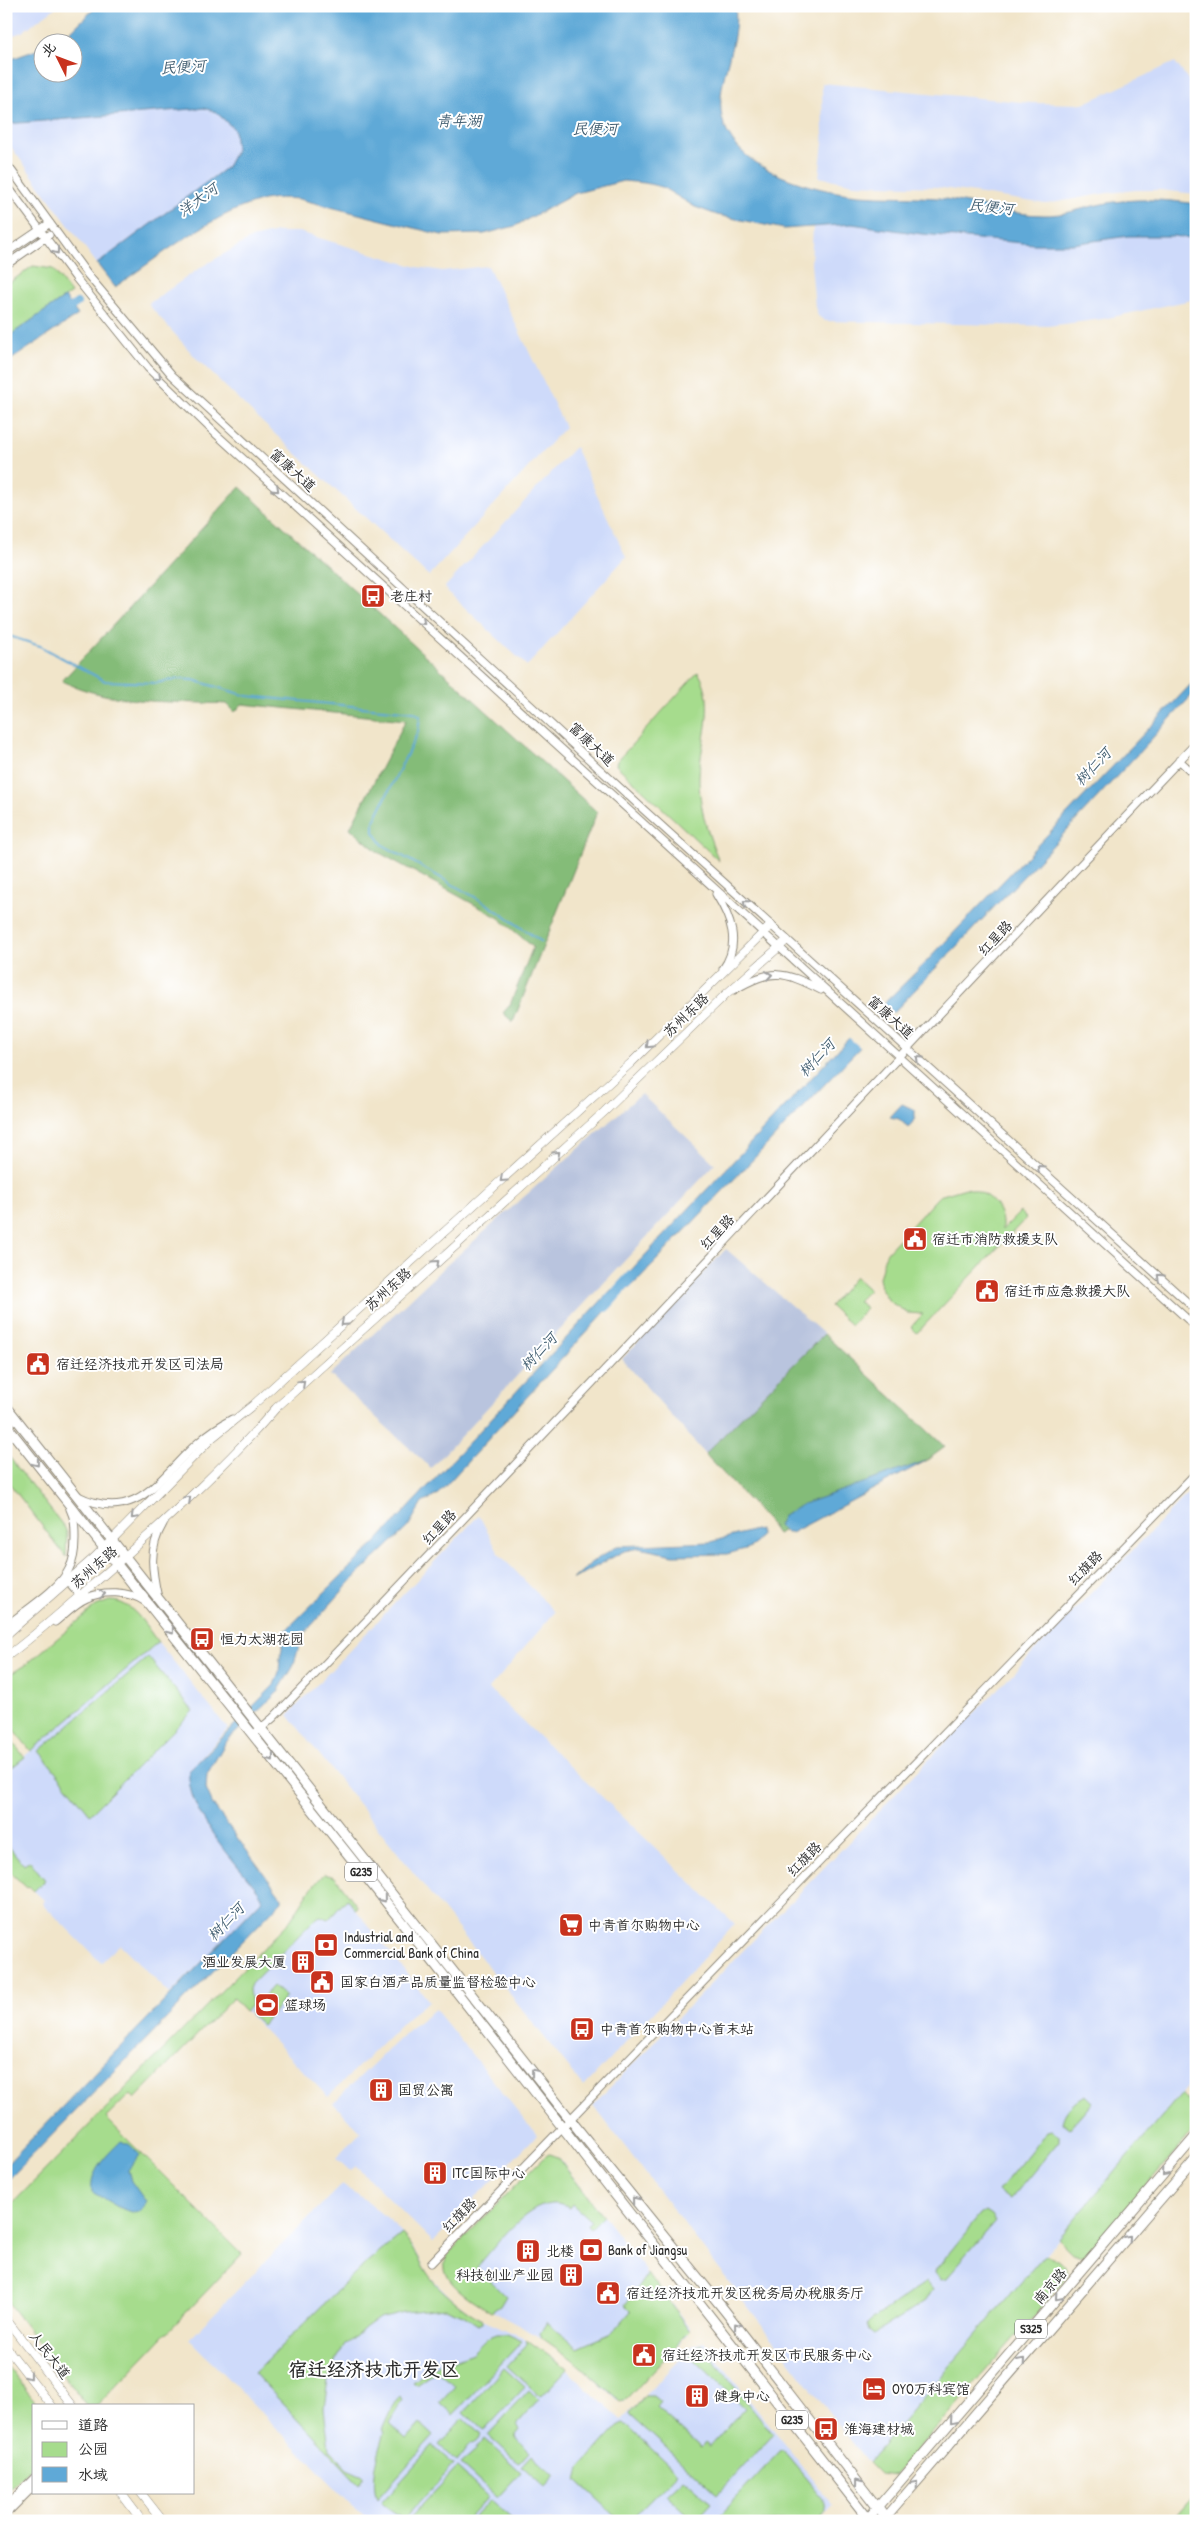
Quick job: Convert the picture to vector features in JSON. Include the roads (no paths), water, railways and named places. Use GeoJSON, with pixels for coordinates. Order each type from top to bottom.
{"type":"FeatureCollection","features":[{"type":"Feature","properties":{"kind":"main road","name":"苏州东路"},"geometry":{"type":"LineString","coordinates":[[6,1635],[104,1548],[212,1438],[253,1405],[632,1062],[771,925]]}},
{"type":"Feature","properties":{"kind":"main road","name":"苏州东路"},"geometry":{"type":"LineString","coordinates":[[6,1657],[80,1596],[165,1521],[239,1451],[276,1408],[604,1112],[725,995],[787,940]]}},
{"type":"Feature","properties":{"kind":"main road","name":"G235"},"geometry":{"type":"LineString","coordinates":[[6,1406],[725,2311],[878,2507],[886,2520]]}},
{"type":"Feature","properties":{"kind":"main road","name":"G235"},"geometry":{"type":"LineString","coordinates":[[6,1425],[253,1735],[868,2520]]}},
{"type":"Feature","properties":{"kind":"main road","name":"南京路"},"geometry":{"type":"LineString","coordinates":[[868,2520],[1196,2136]]}},
{"type":"Feature","properties":{"kind":"main road","name":"南京路"},"geometry":{"type":"LineString","coordinates":[[886,2520],[1196,2158]]}},
{"type":"Feature","properties":{"kind":"main road","name":"人民大道"},"geometry":{"type":"LineString","coordinates":[[6,2319],[71,2404]]}},
{"type":"Feature","properties":{"kind":"main road"},"geometry":{"type":"LineString","coordinates":[[6,2347],[50,2404]]}},
{"type":"Feature","properties":{"kind":"main road"},"geometry":{"type":"LineString","coordinates":[[122,2494],[142,2521]]}},
{"type":"Feature","properties":{"kind":"main road"},"geometry":{"type":"LineString","coordinates":[[142,2494],[163,2521]]}},
{"type":"Feature","properties":{"kind":"street","name":"富康大道"},"geometry":{"type":"LineString","coordinates":[[6,163],[87,274],[172,375],[787,940],[1196,1310]]}},
{"type":"Feature","properties":{"kind":"street"},"geometry":{"type":"LineString","coordinates":[[8,187],[21,183]]}},
{"type":"Feature","properties":{"kind":"street","name":"富康大道"},"geometry":{"type":"LineString","coordinates":[[8,187],[148,368],[217,435],[1196,1327]]}},
{"type":"Feature","properties":{"kind":"street"},"geometry":{"type":"LineString","coordinates":[[6,254],[50,223]]}},
{"type":"Feature","properties":{"kind":"street"},"geometry":{"type":"LineString","coordinates":[[6,265],[55,230]]}},
{"type":"Feature","properties":{"kind":"street"},"geometry":{"type":"LineString","coordinates":[[394,597],[403,586]]}},
{"type":"Feature","properties":{"kind":"street"},"geometry":{"type":"LineString","coordinates":[[443,641],[452,632]]}},
{"type":"Feature","properties":{"kind":"street","name":"红星路"},"geometry":{"type":"LineString","coordinates":[[253,1735],[407,1579],[1196,743]]}},
{"type":"Feature","properties":{"kind":"street"},"geometry":{"type":"LineString","coordinates":[[1180,760],[1196,776]]}},
{"type":"Feature","properties":{"kind":"street"},"geometry":{"type":"LineString","coordinates":[[713,983],[731,958],[733,939],[729,918],[711,885],[717,876]]}},
{"type":"Feature","properties":{"kind":"street"},"geometry":{"type":"LineString","coordinates":[[725,995],[753,979],[774,973],[805,982],[831,995]]}},
{"type":"Feature","properties":{"kind":"street"},"geometry":{"type":"LineString","coordinates":[[76,1494],[101,1505],[132,1502],[147,1494],[200,1441],[253,1405]]}},
{"type":"Feature","properties":{"kind":"street","name":"红旗路"},"geometry":{"type":"LineString","coordinates":[[430,2263],[1196,1473]]}},
{"type":"Feature","properties":{"kind":"street"},"geometry":{"type":"LineString","coordinates":[[6,1626],[50,1590],[69,1570],[74,1553],[76,1530],[74,1516],[67,1502]]}},
{"type":"Feature","properties":{"kind":"street"},"geometry":{"type":"LineString","coordinates":[[158,1598],[152,1569],[152,1552],[157,1534],[165,1521]]}},
{"type":"Feature","properties":{"kind":"street"},"geometry":{"type":"LineString","coordinates":[[68,1581],[80,1596]]}},
{"type":"Feature","properties":{"kind":"street"},"geometry":{"type":"LineString","coordinates":[[6,1661],[86,1598],[98,1594],[124,1594],[139,1598],[150,1605]]}},
{"type":"Feature","properties":{"kind":"street"},"geometry":{"type":"LineString","coordinates":[[6,2506],[32,2480]]}},
{"type":"Feature","properties":{"kind":"street"},"geometry":{"type":"LineString","coordinates":[[6,2514],[32,2488]]}},
{"type":"Feature","properties":{"kind":"water","name":"青年湖"},"geometry":{"type":"Polygon","coordinates":[[[97,6],[735,6],[734,36],[723,81],[721,110],[724,125],[733,141],[746,155],[763,167],[801,183],[841,193],[869,196],[938,198],[1030,214],[1058,214],[1102,204],[1137,200],[1161,200],[1196,204],[1196,239],[1174,236],[1128,236],[1072,244],[1034,244],[922,234],[852,224],[784,229],[717,215],[695,207],[662,187],[623,181],[576,193],[515,226],[484,234],[442,235],[299,199],[268,199],[220,217],[165,251],[115,287],[97,264],[227,167],[236,150],[234,129],[216,112],[204,108],[6,124],[6,61],[32,52],[32,82],[82,82],[82,32],[70,32],[97,6]]]}},
{"type":"Feature","properties":{"kind":"water"},"geometry":{"type":"Polygon","coordinates":[[[65,297],[78,315],[6,363],[6,338],[65,297]]]}},
{"type":"Feature","properties":{"kind":"water"},"geometry":{"type":"Polygon","coordinates":[[[1196,679],[1196,691],[1042,857],[632,1286],[624,1291],[618,1284],[849,1038],[924,964],[1196,679]]]}},
{"type":"Feature","properties":{"kind":"water"},"geometry":{"type":"Polygon","coordinates":[[[902,1104],[915,1110],[915,1118],[909,1128],[899,1119],[890,1117],[902,1104]]]}},
{"type":"Feature","properties":{"kind":"water"},"geometry":{"type":"Polygon","coordinates":[[[612,1289],[619,1296],[616,1300],[437,1495],[422,1503],[408,1527],[355,1577],[302,1636],[293,1667],[277,1693],[226,1742],[207,1774],[206,1789],[213,1805],[282,1898],[282,1901],[6,2182],[6,2165],[261,1901],[262,1897],[259,1892],[225,1851],[203,1819],[190,1786],[189,1771],[274,1685],[279,1672],[286,1630],[377,1541],[612,1289]]]}},
{"type":"Feature","properties":{"kind":"water"},"geometry":{"type":"Polygon","coordinates":[[[926,1461],[791,1533],[786,1533],[778,1525],[783,1516],[803,1504],[926,1461]]]}},
{"type":"Feature","properties":{"kind":"water"},"geometry":{"type":"Polygon","coordinates":[[[759,1529],[761,1534],[754,1545],[727,1554],[673,1555],[639,1548],[624,1551],[572,1580],[591,1563],[617,1546],[710,1542],[759,1529]]]}},
{"type":"Feature","properties":{"kind":"water"},"geometry":{"type":"Polygon","coordinates":[[[121,2141],[130,2145],[140,2155],[128,2170],[131,2181],[146,2202],[140,2211],[132,2212],[118,2207],[92,2192],[93,2177],[96,2170],[121,2141]]]}},
{"type":"Feature","properties":{"kind":"waterway","name":"洋大河"},"geometry":{"type":"LineString","coordinates":[[64,312],[77,303]]}},
{"type":"Feature","properties":{"kind":"waterway"},"geometry":{"type":"LineString","coordinates":[[6,635],[40,646],[105,681],[156,683],[178,679],[193,680],[247,696],[414,712],[420,716],[418,732],[374,821],[374,832],[383,845],[487,904],[542,942]]}},
{"type":"Feature","properties":{"kind":"waterway","name":"树仁河"},"geometry":{"type":"LineString","coordinates":[[605,1306],[632,1276]]}},
{"type":"Feature","properties":{"kind":"place","name":"老庄村"},"geometry":{"type":"Point","coordinates":[373,596]}},
{"type":"Feature","properties":{"kind":"place","name":"宿迁市消防救援支队"},"geometry":{"type":"Point","coordinates":[915,1239]}},
{"type":"Feature","properties":{"kind":"place","name":"宿迁市应急救援大队"},"geometry":{"type":"Point","coordinates":[987,1291]}},
{"type":"Feature","properties":{"kind":"place","name":"宿迁经济技术开发区司法局"},"geometry":{"type":"Point","coordinates":[38,1364]}},
{"type":"Feature","properties":{"kind":"place","name":"恒力太湖花园"},"geometry":{"type":"Point","coordinates":[202,1639]}},
{"type":"Feature","properties":{"kind":"place","name":"中青首尔购物中心"},"geometry":{"type":"Point","coordinates":[571,1925]}},
{"type":"Feature","properties":{"kind":"place","name":"Industrial and Commercial Bank of China"},"geometry":{"type":"Point","coordinates":[326,1945]}},
{"type":"Feature","properties":{"kind":"place","name":"酒业发展大厦"},"geometry":{"type":"Point","coordinates":[303,1962]}},
{"type":"Feature","properties":{"kind":"place","name":"国家白酒产品质量监督检验中心"},"geometry":{"type":"Point","coordinates":[322,1982]}},
{"type":"Feature","properties":{"kind":"place","name":"篮球场"},"geometry":{"type":"Point","coordinates":[267,2005]}},
{"type":"Feature","properties":{"kind":"place","name":"中青首尔购物中心首末站"},"geometry":{"type":"Point","coordinates":[582,2029]}},
{"type":"Feature","properties":{"kind":"place","name":"国贸公寓"},"geometry":{"type":"Point","coordinates":[381,2090]}},
{"type":"Feature","properties":{"kind":"place","name":"ITC国际中心"},"geometry":{"type":"Point","coordinates":[435,2173]}},
{"type":"Feature","properties":{"kind":"place","name":"Bank of Jiangsu"},"geometry":{"type":"Point","coordinates":[591,2250]}},
{"type":"Feature","properties":{"kind":"place","name":"北楼"},"geometry":{"type":"Point","coordinates":[528,2251]}},
{"type":"Feature","properties":{"kind":"place","name":"科技创业产业园"},"geometry":{"type":"Point","coordinates":[571,2275]}},
{"type":"Feature","properties":{"kind":"place","name":"宿迁经济技术开发区税务局办税服务厅"},"geometry":{"type":"Point","coordinates":[608,2293]}},
{"type":"Feature","properties":{"kind":"place","name":"宿迁经济技术开发区市民服务中心"},"geometry":{"type":"Point","coordinates":[644,2355]}},
{"type":"Feature","properties":{"kind":"place","name":"OYO万科宾馆"},"geometry":{"type":"Point","coordinates":[874,2389]}},
{"type":"Feature","properties":{"kind":"place","name":"健身中心"},"geometry":{"type":"Point","coordinates":[697,2396]}},
{"type":"Feature","properties":{"kind":"place","name":"淮海建材城"},"geometry":{"type":"Point","coordinates":[826,2429]}},
{"type":"Feature","properties":{"kind":"district","name":"宿迁经济技术开发区"},"geometry":{"type":"Point","coordinates":[374,2369]}},
{"type":"Feature","properties":{"kind":"water label","name":"民便河"},"geometry":{"type":"Point","coordinates":[183,67]}},
{"type":"Feature","properties":{"kind":"water label","name":"民便河"},"geometry":{"type":"Point","coordinates":[595,129]}},
{"type":"Feature","properties":{"kind":"water label","name":"民便河"},"geometry":{"type":"Point","coordinates":[991,207]}}]}
